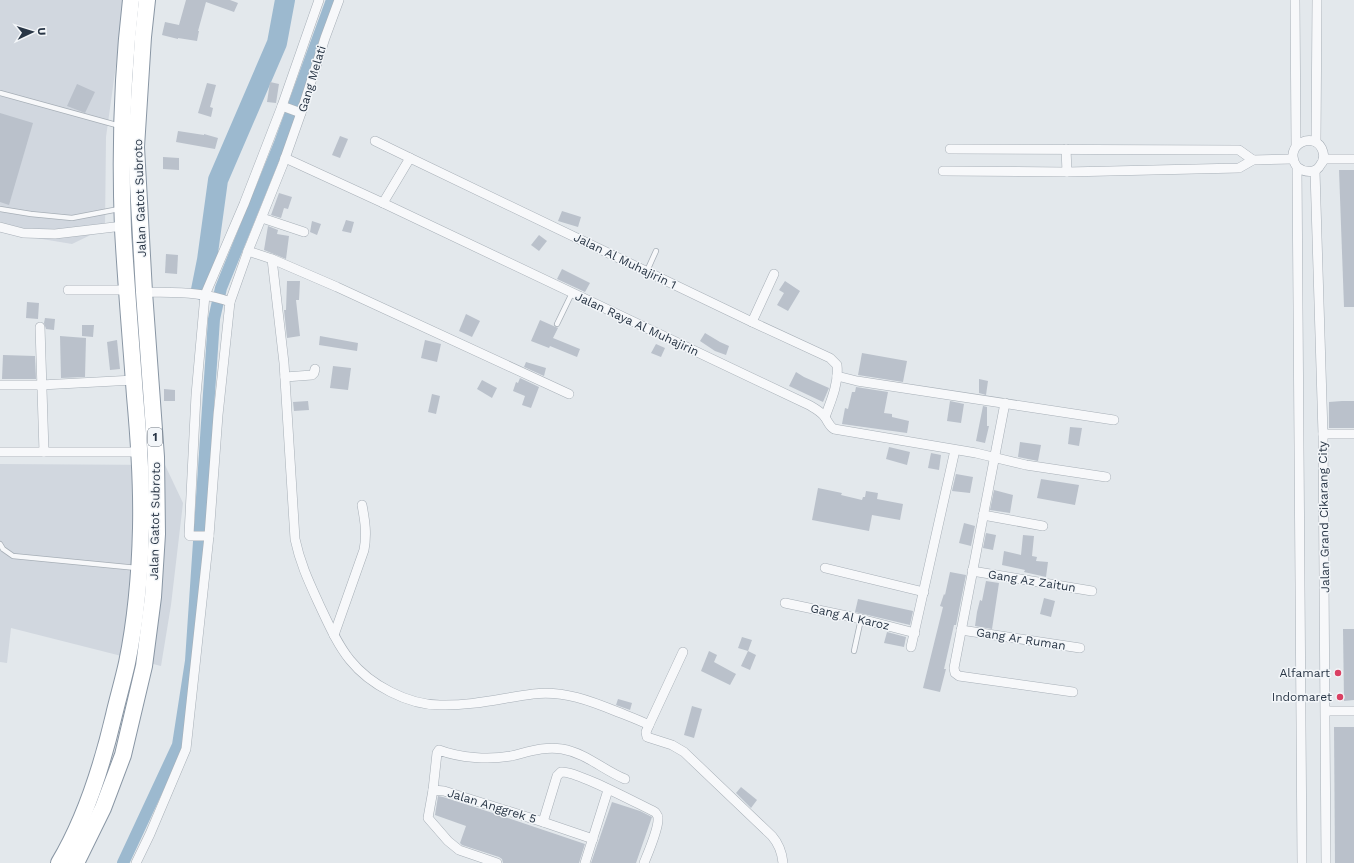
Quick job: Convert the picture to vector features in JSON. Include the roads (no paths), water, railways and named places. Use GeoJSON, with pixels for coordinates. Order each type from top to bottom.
{"type":"FeatureCollection","features":[{"type":"Feature","properties":{"kind":"highway","name":"Jalan Gatot Subroto"},"geometry":{"type":"LineString","coordinates":[[59,863],[68,848],[84,811],[105,752],[127,663],[139,568],[141,526],[140,452],[123,226],[121,127],[131,0]]}},
{"type":"Feature","properties":{"kind":"highway","name":"Jalan Gatot Subroto"},"geometry":{"type":"LineString","coordinates":[[76,863],[103,808],[123,755],[144,666],[153,597],[157,534],[156,457],[144,292],[136,147],[143,37],[147,0]]}},
{"type":"Feature","properties":{"kind":"street"},"geometry":{"type":"LineString","coordinates":[[207,536],[190,536],[196,395],[207,295],[283,106],[320,0]]}},
{"type":"Feature","properties":{"kind":"street","name":"Gang Melati"},"geometry":{"type":"LineString","coordinates":[[136,863],[186,749],[218,415],[226,300],[262,218],[285,158],[299,112],[339,0]]}},
{"type":"Feature","properties":{"kind":"street"},"geometry":{"type":"LineString","coordinates":[[1295,0],[1296,146],[1292,154],[1295,163],[1302,863]]}},
{"type":"Feature","properties":{"kind":"street"},"geometry":{"type":"LineString","coordinates":[[950,149],[1239,150],[1253,160],[1295,163],[1305,172],[1315,171],[1322,164],[1323,159],[1322,150],[1316,142],[1317,0]]}},
{"type":"Feature","properties":{"kind":"street"},"geometry":{"type":"LineString","coordinates":[[283,106],[299,112]]}},
{"type":"Feature","properties":{"kind":"street"},"geometry":{"type":"LineString","coordinates":[[1296,146],[1306,140],[1316,142]]}},
{"type":"Feature","properties":{"kind":"street","name":"Jalan Al Muhajirin 1"},"geometry":{"type":"LineString","coordinates":[[375,141],[830,358],[837,365],[837,376]]}},
{"type":"Feature","properties":{"kind":"street"},"geometry":{"type":"LineString","coordinates":[[1066,149],[1067,172]]}},
{"type":"Feature","properties":{"kind":"street","name":"Jalan Raya Al Muhajirin"},"geometry":{"type":"LineString","coordinates":[[285,158],[809,405],[821,413],[825,417],[830,427],[834,430],[976,453],[1026,465],[1106,477]]}},
{"type":"Feature","properties":{"kind":"street"},"geometry":{"type":"LineString","coordinates":[[383,203],[410,158]]}},
{"type":"Feature","properties":{"kind":"street"},"geometry":{"type":"LineString","coordinates":[[1323,159],[1354,159]]}},
{"type":"Feature","properties":{"kind":"street"},"geometry":{"type":"LineString","coordinates":[[943,172],[1067,172],[1239,168],[1253,160]]}},
{"type":"Feature","properties":{"kind":"street","name":"Jalan Grand Cikarang City"},"geometry":{"type":"LineString","coordinates":[[1315,171],[1323,434],[1326,863]]}},
{"type":"Feature","properties":{"kind":"street"},"geometry":{"type":"LineString","coordinates":[[262,218],[304,232]]}},
{"type":"Feature","properties":{"kind":"street"},"geometry":{"type":"LineString","coordinates":[[0,227],[23,233],[55,234],[123,226]]}},
{"type":"Feature","properties":{"kind":"street"},"geometry":{"type":"LineString","coordinates":[[248,251],[272,259],[337,287],[569,394]]}},
{"type":"Feature","properties":{"kind":"street"},"geometry":{"type":"LineString","coordinates":[[272,259],[285,377],[295,539],[299,559],[306,577],[334,635],[350,660],[362,672],[384,689],[422,703],[461,705],[534,694],[565,694],[595,703],[649,726]]}},
{"type":"Feature","properties":{"kind":"street"},"geometry":{"type":"LineString","coordinates":[[752,322],[774,274]]}},
{"type":"Feature","properties":{"kind":"street"},"geometry":{"type":"LineString","coordinates":[[68,290],[127,290]]}},
{"type":"Feature","properties":{"kind":"street"},"geometry":{"type":"LineString","coordinates":[[144,292],[187,293],[207,295],[226,300]]}},
{"type":"Feature","properties":{"kind":"street"},"geometry":{"type":"LineString","coordinates":[[40,327],[44,452]]}},
{"type":"Feature","properties":{"kind":"street"},"geometry":{"type":"LineString","coordinates":[[285,377],[312,375],[315,369]]}},
{"type":"Feature","properties":{"kind":"street"},"geometry":{"type":"LineString","coordinates":[[825,417],[834,394],[837,376],[857,381],[1114,420]]}},
{"type":"Feature","properties":{"kind":"street"},"geometry":{"type":"LineString","coordinates":[[0,385],[41,385],[134,380]]}},
{"type":"Feature","properties":{"kind":"street"},"geometry":{"type":"LineString","coordinates":[[1005,403],[954,668],[955,672],[959,676],[1072,692]]}},
{"type":"Feature","properties":{"kind":"street"},"geometry":{"type":"LineString","coordinates":[[1323,434],[1354,434]]}},
{"type":"Feature","properties":{"kind":"street"},"geometry":{"type":"LineString","coordinates":[[911,647],[955,450]]}},
{"type":"Feature","properties":{"kind":"street"},"geometry":{"type":"LineString","coordinates":[[0,452],[140,452]]}},
{"type":"Feature","properties":{"kind":"street"},"geometry":{"type":"LineString","coordinates":[[334,635],[365,544],[366,531],[362,505]]}},
{"type":"Feature","properties":{"kind":"street"},"geometry":{"type":"LineString","coordinates":[[983,515],[1043,526]]}},
{"type":"Feature","properties":{"kind":"street"},"geometry":{"type":"LineString","coordinates":[[825,568],[924,592]]}},
{"type":"Feature","properties":{"kind":"street","name":"Gang Az Zaitun"},"geometry":{"type":"LineString","coordinates":[[972,571],[1092,591]]}},
{"type":"Feature","properties":{"kind":"street","name":"Gang Al Karoz"},"geometry":{"type":"LineString","coordinates":[[785,603],[915,632]]}},
{"type":"Feature","properties":{"kind":"street","name":"Gang Ar Ruman"},"geometry":{"type":"LineString","coordinates":[[961,630],[1080,648]]}},
{"type":"Feature","properties":{"kind":"street"},"geometry":{"type":"LineString","coordinates":[[683,652],[646,732],[647,736],[684,752],[772,836],[778,843],[783,863]]}},
{"type":"Feature","properties":{"kind":"street"},"geometry":{"type":"LineString","coordinates":[[1326,711],[1354,711]]}},
{"type":"Feature","properties":{"kind":"street"},"geometry":{"type":"LineString","coordinates":[[433,790],[436,753],[439,750],[458,756],[482,758],[509,756],[540,749],[561,749],[582,755],[625,779]]}},
{"type":"Feature","properties":{"kind":"street"},"geometry":{"type":"LineString","coordinates":[[543,822],[557,776],[561,772],[568,772],[655,812],[658,819],[644,863]]}},
{"type":"Feature","properties":{"kind":"street","name":"Jalan Anggrek 5"},"geometry":{"type":"LineString","coordinates":[[497,863],[460,850],[443,836],[428,818],[433,790],[444,791],[592,839]]}},
{"type":"Feature","properties":{"kind":"street"},"geometry":{"type":"LineString","coordinates":[[585,863],[608,790]]}},
{"type":"Feature","properties":{"kind":"lane"},"geometry":{"type":"LineString","coordinates":[[0,93],[121,127]]}},
{"type":"Feature","properties":{"kind":"lane"},"geometry":{"type":"LineString","coordinates":[[0,209],[72,218],[123,209]]}},
{"type":"Feature","properties":{"kind":"lane"},"geometry":{"type":"LineString","coordinates":[[647,271],[656,251]]}},
{"type":"Feature","properties":{"kind":"lane"},"geometry":{"type":"LineString","coordinates":[[557,324],[572,293]]}},
{"type":"Feature","properties":{"kind":"lane"},"geometry":{"type":"LineString","coordinates":[[0,544],[3,549],[13,556],[139,568]]}},
{"type":"Feature","properties":{"kind":"lane"},"geometry":{"type":"LineString","coordinates":[[854,651],[861,619]]}},
{"type":"Feature","properties":{"kind":"waterway"},"geometry":{"type":"LineString","coordinates":[[201,290],[207,260],[218,180],[277,43],[285,0]]}},
{"type":"Feature","properties":{"kind":"waterway"},"geometry":{"type":"LineString","coordinates":[[123,863],[178,745],[191,661],[214,319],[221,288],[280,143],[332,0]]}},
{"type":"Feature","properties":{"kind":"place","name":"Alfamart"},"geometry":{"type":"Point","coordinates":[1338,673]}},
{"type":"Feature","properties":{"kind":"place","name":"Indomaret"},"geometry":{"type":"Point","coordinates":[1340,697]}}]}
